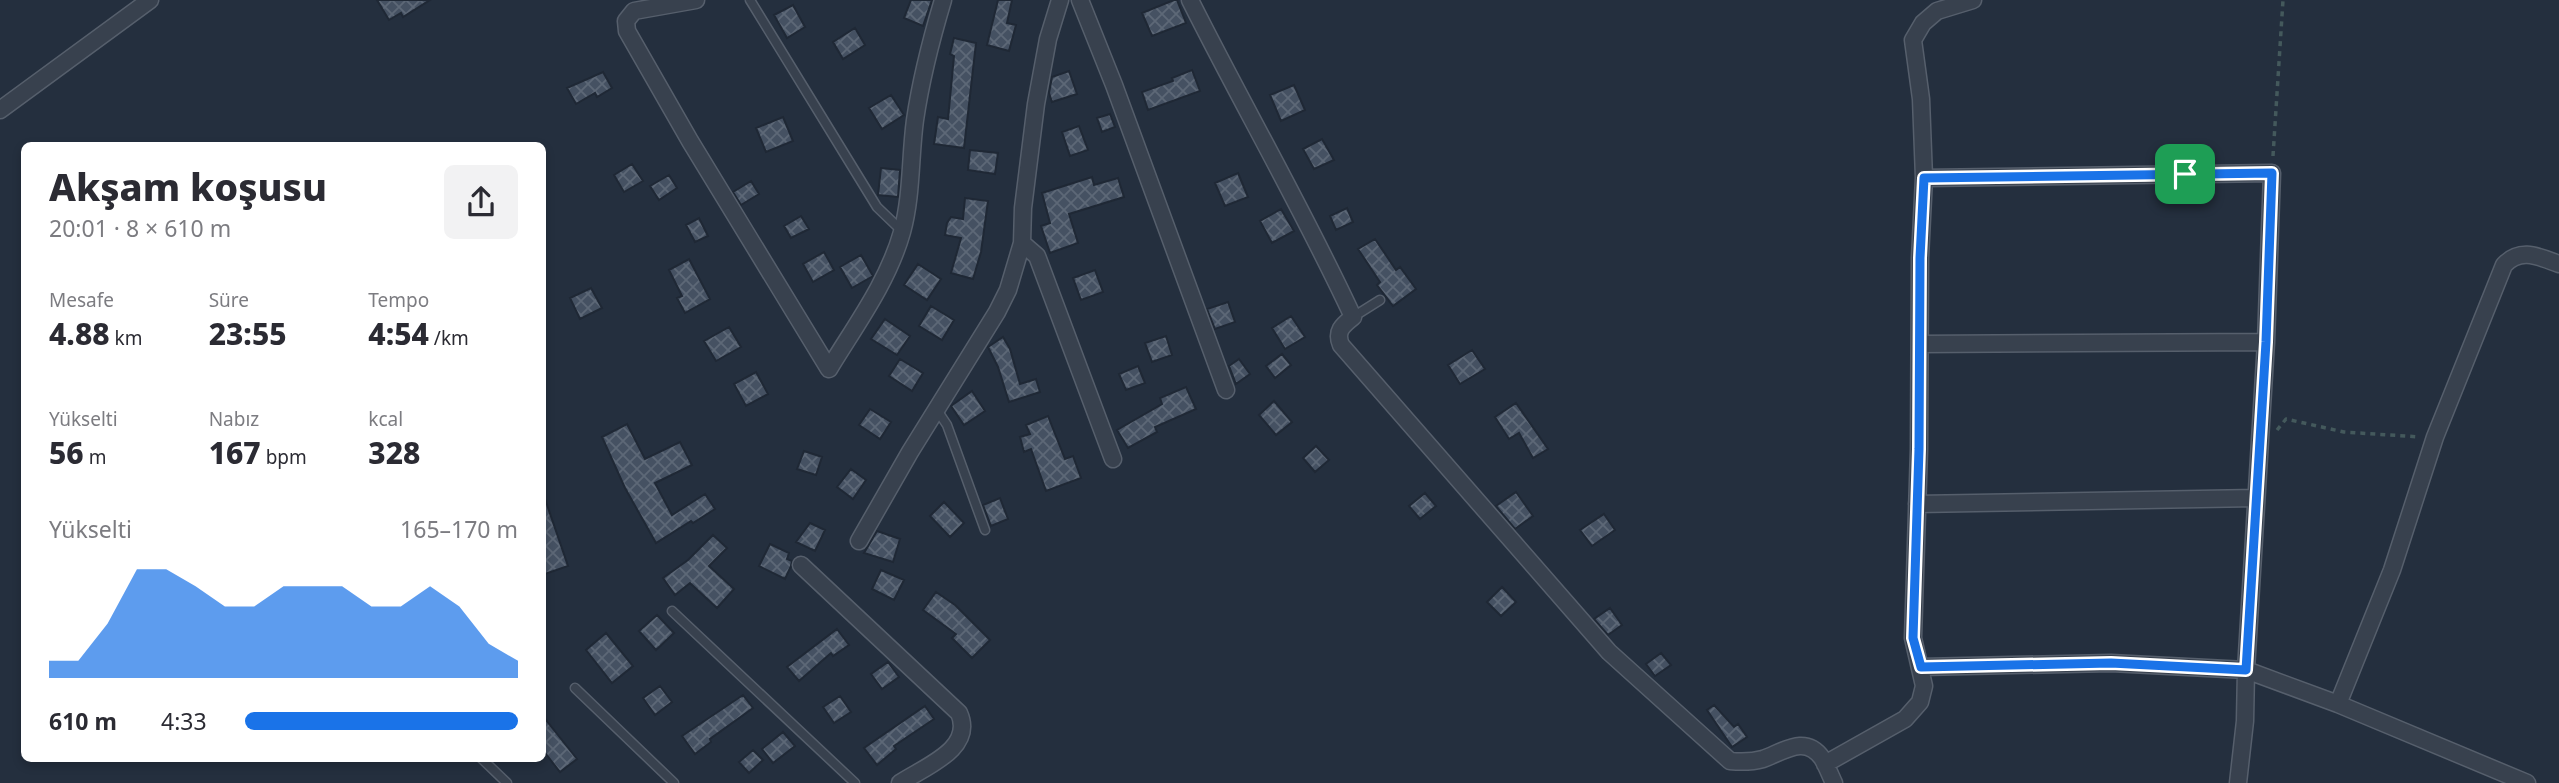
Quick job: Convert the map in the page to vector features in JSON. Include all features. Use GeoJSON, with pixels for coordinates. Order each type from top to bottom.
{"type":"FeatureCollection","features":[{"type":"Feature","properties":{"kind":"street"},"geometry":{"type":"LineString","coordinates":[[0,110],[150,0]]}},
{"type":"Feature","properties":{"kind":"street"},"geometry":{"type":"LineString","coordinates":[[696,0],[634,11],[626,21],[627,30],[690,141],[829,369],[869,305],[892,260],[902,231],[907,209],[920,89],[943,0]]}},
{"type":"Feature","properties":{"kind":"street"},"geometry":{"type":"LineString","coordinates":[[859,541],[1008,290],[1022,243],[1023,208],[1036,104],[1048,39],[1060,0]]}},
{"type":"Feature","properties":{"kind":"street"},"geometry":{"type":"LineString","coordinates":[[1080,0],[1119,97],[1226,390]]}},
{"type":"Feature","properties":{"kind":"street"},"geometry":{"type":"LineString","coordinates":[[1190,0],[1228,77],[1322,251],[1353,317],[1340,330],[1341,345],[1609,652],[1730,761],[1760,760],[1794,745],[1809,747],[1825,764],[1834,783]]}},
{"type":"Feature","properties":{"kind":"street"},"geometry":{"type":"LineString","coordinates":[[1825,764],[1910,714],[1923,694],[1923,677],[1913,638],[1924,178],[1921,99],[1913,40],[1923,23],[1937,10],[1973,0]]}},
{"type":"Feature","properties":{"kind":"street"},"geometry":{"type":"LineString","coordinates":[[1924,178],[2272,173],[2266,342],[2245,721],[2238,783]]}},
{"type":"Feature","properties":{"kind":"street"},"geometry":{"type":"LineString","coordinates":[[1022,243],[1037,256],[1113,459]]}},
{"type":"Feature","properties":{"kind":"street"},"geometry":{"type":"LineString","coordinates":[[2338,704],[2392,570],[2435,437],[2504,265],[2522,254],[2559,264]]}},
{"type":"Feature","properties":{"kind":"street"},"geometry":{"type":"LineString","coordinates":[[1920,344],[2266,342]]}},
{"type":"Feature","properties":{"kind":"street"},"geometry":{"type":"LineString","coordinates":[[1917,504],[2256,498]]}},
{"type":"Feature","properties":{"kind":"street"},"geometry":{"type":"LineString","coordinates":[[801,565],[958,713],[961,719],[962,734],[956,746],[900,783]]}},
{"type":"Feature","properties":{"kind":"street"},"geometry":{"type":"LineString","coordinates":[[1921,667],[2111,663],[2246,670],[2338,704],[2527,783]]}},
{"type":"Feature","properties":{"kind":"lane"},"geometry":{"type":"LineString","coordinates":[[750,0],[877,207],[902,231]]}},
{"type":"Feature","properties":{"kind":"lane"},"geometry":{"type":"LineString","coordinates":[[1353,317],[1380,300]]}},
{"type":"Feature","properties":{"kind":"lane"},"geometry":{"type":"LineString","coordinates":[[937,410],[947,425],[985,530]]}},
{"type":"Feature","properties":{"kind":"lane"},"geometry":{"type":"LineString","coordinates":[[672,611],[855,783]]}},
{"type":"Feature","properties":{"kind":"lane"},"geometry":{"type":"LineString","coordinates":[[575,688],[674,783]]}},
{"type":"Feature","properties":{"kind":"lane"},"geometry":{"type":"LineString","coordinates":[[485,762],[507,783]]}},
{"type":"Feature","properties":{"kind":"path"},"geometry":{"type":"LineString","coordinates":[[2272,173],[2283,0]]}},
{"type":"Feature","properties":{"kind":"path"},"geometry":{"type":"LineString","coordinates":[[2286,419],[2353,433],[2435,437]]}},
{"type":"Feature","properties":{"kind":"building"},"geometry":{"type":"Polygon","coordinates":[[[377,0],[430,0],[403,17],[401,13],[389,20],[377,0]]]}},
{"type":"Feature","properties":{"kind":"building"},"geometry":{"type":"Polygon","coordinates":[[[911,0],[932,0],[923,26],[904,18],[911,0]]]}},
{"type":"Feature","properties":{"kind":"building"},"geometry":{"type":"Polygon","coordinates":[[[998,0],[1012,0],[1007,23],[1016,25],[1009,51],[987,45],[998,0]]]}},
{"type":"Feature","properties":{"kind":"building"},"geometry":{"type":"Polygon","coordinates":[[[1177,0],[1186,23],[1152,36],[1142,13],[1177,0]]]}},
{"type":"Feature","properties":{"kind":"building"},"geometry":{"type":"Polygon","coordinates":[[[793,5],[805,27],[787,38],[774,15],[793,5]]]}},
{"type":"Feature","properties":{"kind":"building"},"geometry":{"type":"Polygon","coordinates":[[[855,28],[865,45],[843,59],[833,42],[855,28]]]}},
{"type":"Feature","properties":{"kind":"building"},"geometry":{"type":"Polygon","coordinates":[[[954,38],[976,43],[964,148],[934,144],[938,117],[948,119],[954,56],[950,54],[954,38]]]}},
{"type":"Feature","properties":{"kind":"building"},"geometry":{"type":"Polygon","coordinates":[[[1192,70],[1200,91],[1148,110],[1142,92],[1173,81],[1172,78],[1192,70]]]}},
{"type":"Feature","properties":{"kind":"building"},"geometry":{"type":"Polygon","coordinates":[[[1069,71],[1077,94],[1052,102],[1049,93],[1052,77],[1069,71]]]}},
{"type":"Feature","properties":{"kind":"building"},"geometry":{"type":"Polygon","coordinates":[[[603,72],[612,88],[597,97],[595,93],[576,104],[567,88],[603,72]]]}},
{"type":"Feature","properties":{"kind":"building"},"geometry":{"type":"Polygon","coordinates":[[[1294,85],[1305,110],[1281,121],[1270,95],[1294,85]]]}},
{"type":"Feature","properties":{"kind":"building"},"geometry":{"type":"Polygon","coordinates":[[[891,95],[904,115],[882,129],[869,108],[891,95]]]}},
{"type":"Feature","properties":{"kind":"building"},"geometry":{"type":"Polygon","coordinates":[[[1110,114],[1115,127],[1102,132],[1097,118],[1110,114]]]}},
{"type":"Feature","properties":{"kind":"building"},"geometry":{"type":"Polygon","coordinates":[[[783,117],[793,141],[766,152],[756,128],[783,117]]]}},
{"type":"Feature","properties":{"kind":"building"},"geometry":{"type":"Polygon","coordinates":[[[1079,126],[1088,150],[1070,156],[1062,132],[1079,126]]]}},
{"type":"Feature","properties":{"kind":"building"},"geometry":{"type":"Polygon","coordinates":[[[1322,139],[1334,160],[1314,169],[1303,149],[1322,139]]]}},
{"type":"Feature","properties":{"kind":"building"},"geometry":{"type":"Polygon","coordinates":[[[970,150],[998,153],[995,174],[968,170],[970,150]]]}},
{"type":"Feature","properties":{"kind":"building"},"geometry":{"type":"Polygon","coordinates":[[[632,164],[643,181],[624,192],[614,175],[632,164]]]}},
{"type":"Feature","properties":{"kind":"building"},"geometry":{"type":"Polygon","coordinates":[[[881,168],[900,170],[898,197],[878,195],[881,168]]]}},
{"type":"Feature","properties":{"kind":"building"},"geometry":{"type":"Polygon","coordinates":[[[1238,173],[1248,197],[1225,206],[1215,183],[1238,173]]]}},
{"type":"Feature","properties":{"kind":"building"},"geometry":{"type":"Polygon","coordinates":[[[669,175],[677,188],[659,200],[650,186],[669,175]]]}},
{"type":"Feature","properties":{"kind":"building"},"geometry":{"type":"Polygon","coordinates":[[[1092,177],[1094,185],[1118,178],[1124,197],[1069,214],[1078,243],[1050,253],[1041,226],[1050,223],[1042,193],[1092,177]]]}},
{"type":"Feature","properties":{"kind":"building"},"geometry":{"type":"Polygon","coordinates":[[[751,181],[759,194],[741,205],[733,192],[751,181]]]}},
{"type":"Feature","properties":{"kind":"building"},"geometry":{"type":"Polygon","coordinates":[[[965,198],[988,201],[981,252],[973,279],[951,273],[961,238],[945,235],[951,217],[963,219],[965,198]]]}},
{"type":"Feature","properties":{"kind":"building"},"geometry":{"type":"Polygon","coordinates":[[[1347,208],[1353,222],[1336,230],[1330,216],[1347,208]]]}},
{"type":"Feature","properties":{"kind":"building"},"geometry":{"type":"Polygon","coordinates":[[[1281,209],[1294,231],[1272,243],[1260,221],[1281,209]]]}},
{"type":"Feature","properties":{"kind":"building"},"geometry":{"type":"Polygon","coordinates":[[[801,216],[809,229],[791,238],[784,226],[801,216]]]}},
{"type":"Feature","properties":{"kind":"building"},"geometry":{"type":"Polygon","coordinates":[[[699,218],[708,236],[695,242],[686,225],[699,218]]]}},
{"type":"Feature","properties":{"kind":"building"},"geometry":{"type":"Polygon","coordinates":[[[1375,239],[1396,270],[1400,267],[1416,289],[1393,306],[1377,285],[1380,282],[1358,249],[1375,239]]]}},
{"type":"Feature","properties":{"kind":"building"},"geometry":{"type":"Polygon","coordinates":[[[824,252],[834,270],[813,282],[803,264],[824,252]]]}},
{"type":"Feature","properties":{"kind":"building"},"geometry":{"type":"Polygon","coordinates":[[[861,255],[873,276],[852,288],[840,267],[861,255]]]}},
{"type":"Feature","properties":{"kind":"building"},"geometry":{"type":"Polygon","coordinates":[[[689,259],[710,299],[685,313],[677,298],[682,296],[669,270],[689,259]]]}},
{"type":"Feature","properties":{"kind":"building"},"geometry":{"type":"Polygon","coordinates":[[[918,264],[941,279],[927,300],[904,285],[918,264]]]}},
{"type":"Feature","properties":{"kind":"building"},"geometry":{"type":"Polygon","coordinates":[[[1095,270],[1103,292],[1081,300],[1073,278],[1095,270]]]}},
{"type":"Feature","properties":{"kind":"building"},"geometry":{"type":"Polygon","coordinates":[[[591,288],[602,308],[580,319],[570,298],[591,288]]]}},
{"type":"Feature","properties":{"kind":"building"},"geometry":{"type":"Polygon","coordinates":[[[1228,302],[1235,322],[1215,329],[1207,309],[1228,302]]]}},
{"type":"Feature","properties":{"kind":"building"},"geometry":{"type":"Polygon","coordinates":[[[931,306],[954,320],[942,340],[919,326],[931,306]]]}},
{"type":"Feature","properties":{"kind":"building"},"geometry":{"type":"Polygon","coordinates":[[[1291,316],[1305,337],[1285,349],[1272,328],[1291,316]]]}},
{"type":"Feature","properties":{"kind":"building"},"geometry":{"type":"Polygon","coordinates":[[[885,319],[910,336],[897,355],[871,339],[885,319]]]}},
{"type":"Feature","properties":{"kind":"building"},"geometry":{"type":"Polygon","coordinates":[[[729,327],[741,347],[716,361],[704,341],[729,327]]]}},
{"type":"Feature","properties":{"kind":"building"},"geometry":{"type":"Polygon","coordinates":[[[1166,336],[1172,355],[1152,362],[1145,343],[1166,336]]]}},
{"type":"Feature","properties":{"kind":"building"},"geometry":{"type":"Polygon","coordinates":[[[1003,337],[1010,349],[1020,384],[1036,379],[1040,392],[1009,402],[998,367],[988,347],[1003,337]]]}},
{"type":"Feature","properties":{"kind":"building"},"geometry":{"type":"Polygon","coordinates":[[[1472,350],[1485,369],[1460,384],[1448,365],[1472,350]]]}},
{"type":"Feature","properties":{"kind":"building"},"geometry":{"type":"Polygon","coordinates":[[[1282,354],[1291,365],[1275,378],[1266,366],[1282,354]]]}},
{"type":"Feature","properties":{"kind":"building"},"geometry":{"type":"Polygon","coordinates":[[[900,359],[923,373],[912,391],[889,376],[900,359]]]}},
{"type":"Feature","properties":{"kind":"building"},"geometry":{"type":"Polygon","coordinates":[[[1239,359],[1250,374],[1236,384],[1229,366],[1239,359]]]}},
{"type":"Feature","properties":{"kind":"building"},"geometry":{"type":"Polygon","coordinates":[[[1138,366],[1145,383],[1126,390],[1119,374],[1138,366]]]}},
{"type":"Feature","properties":{"kind":"building"},"geometry":{"type":"Polygon","coordinates":[[[756,372],[768,394],[746,406],[734,384],[756,372]]]}},
{"type":"Feature","properties":{"kind":"building"},"geometry":{"type":"Polygon","coordinates":[[[1186,387],[1196,409],[1155,427],[1157,432],[1128,448],[1117,430],[1162,404],[1160,398],[1186,387]]]}},
{"type":"Feature","properties":{"kind":"building"},"geometry":{"type":"Polygon","coordinates":[[[972,391],[985,411],[964,425],[951,406],[972,391]]]}},
{"type":"Feature","properties":{"kind":"building"},"geometry":{"type":"Polygon","coordinates":[[[1274,401],[1292,422],[1276,435],[1259,415],[1274,401]]]}},
{"type":"Feature","properties":{"kind":"building"},"geometry":{"type":"Polygon","coordinates":[[[1516,403],[1548,449],[1533,458],[1519,433],[1509,439],[1495,417],[1516,403]]]}},
{"type":"Feature","properties":{"kind":"building"},"geometry":{"type":"Polygon","coordinates":[[[870,409],[891,422],[880,439],[859,425],[870,409]]]}},
{"type":"Feature","properties":{"kind":"building"},"geometry":{"type":"Polygon","coordinates":[[[1048,416],[1065,459],[1073,456],[1081,478],[1046,491],[1031,449],[1024,452],[1020,437],[1030,434],[1026,425],[1048,416]]]}},
{"type":"Feature","properties":{"kind":"building"},"geometry":{"type":"Polygon","coordinates":[[[627,424],[645,459],[680,442],[692,465],[655,483],[672,515],[705,494],[715,509],[656,543],[625,488],[602,437],[627,424]]]}},
{"type":"Feature","properties":{"kind":"building"},"geometry":{"type":"Polygon","coordinates":[[[1316,446],[1329,460],[1315,472],[1303,458],[1316,446]]]}},
{"type":"Feature","properties":{"kind":"building"},"geometry":{"type":"Polygon","coordinates":[[[804,451],[822,457],[816,475],[797,469],[804,451]]]}},
{"type":"Feature","properties":{"kind":"building"},"geometry":{"type":"Polygon","coordinates":[[[851,469],[866,480],[853,499],[837,487],[851,469]]]}},
{"type":"Feature","properties":{"kind":"building"},"geometry":{"type":"Polygon","coordinates":[[[1516,492],[1533,516],[1515,529],[1496,506],[1516,492]]]}},
{"type":"Feature","properties":{"kind":"building"},"geometry":{"type":"Polygon","coordinates":[[[1425,493],[1436,506],[1420,519],[1409,506],[1425,493]]]}},
{"type":"Feature","properties":{"kind":"building"},"geometry":{"type":"Polygon","coordinates":[[[1000,498],[1008,519],[991,526],[983,505],[1000,498]]]}},
{"type":"Feature","properties":{"kind":"building"},"geometry":{"type":"Polygon","coordinates":[[[546,502],[568,566],[546,574],[546,502]]]}},
{"type":"Feature","properties":{"kind":"building"},"geometry":{"type":"Polygon","coordinates":[[[944,502],[964,523],[950,537],[930,516],[944,502]]]}},
{"type":"Feature","properties":{"kind":"building"},"geometry":{"type":"Polygon","coordinates":[[[1604,514],[1615,530],[1592,546],[1580,530],[1604,514]]]}},
{"type":"Feature","properties":{"kind":"building"},"geometry":{"type":"Polygon","coordinates":[[[810,523],[825,530],[815,551],[796,542],[810,523]]]}},
{"type":"Feature","properties":{"kind":"building"},"geometry":{"type":"Polygon","coordinates":[[[877,531],[900,539],[893,562],[864,553],[877,531]]]}},
{"type":"Feature","properties":{"kind":"building"},"geometry":{"type":"Polygon","coordinates":[[[713,535],[727,548],[709,566],[734,589],[717,608],[690,583],[675,595],[663,578],[688,560],[713,535]]]}},
{"type":"Feature","properties":{"kind":"building"},"geometry":{"type":"Polygon","coordinates":[[[770,544],[789,553],[787,559],[792,561],[785,579],[759,566],[770,544]]]}},
{"type":"Feature","properties":{"kind":"building"},"geometry":{"type":"Polygon","coordinates":[[[881,570],[904,580],[894,600],[872,589],[881,570]]]}},
{"type":"Feature","properties":{"kind":"building"},"geometry":{"type":"Polygon","coordinates":[[[1502,587],[1516,602],[1501,616],[1487,602],[1502,587]]]}},
{"type":"Feature","properties":{"kind":"building"},"geometry":{"type":"Polygon","coordinates":[[[936,592],[955,605],[990,640],[972,658],[952,638],[956,634],[923,610],[936,592]]]}},
{"type":"Feature","properties":{"kind":"building"},"geometry":{"type":"Polygon","coordinates":[[[1610,608],[1622,625],[1608,635],[1594,619],[1610,608]]]}},
{"type":"Feature","properties":{"kind":"building"},"geometry":{"type":"Polygon","coordinates":[[[657,615],[674,633],[656,650],[639,631],[657,615]]]}},
{"type":"Feature","properties":{"kind":"building"},"geometry":{"type":"Polygon","coordinates":[[[837,629],[849,645],[833,656],[831,653],[799,681],[787,667],[837,629]]]}},
{"type":"Feature","properties":{"kind":"building"},"geometry":{"type":"Polygon","coordinates":[[[606,633],[633,666],[612,683],[586,650],[606,633]]]}},
{"type":"Feature","properties":{"kind":"building"},"geometry":{"type":"Polygon","coordinates":[[[1661,653],[1671,665],[1655,676],[1646,664],[1661,653]]]}},
{"type":"Feature","properties":{"kind":"building"},"geometry":{"type":"Polygon","coordinates":[[[888,662],[899,677],[882,689],[871,674],[888,662]]]}},
{"type":"Feature","properties":{"kind":"building"},"geometry":{"type":"Polygon","coordinates":[[[660,686],[672,702],[655,715],[643,698],[660,686]]]}},
{"type":"Feature","properties":{"kind":"building"},"geometry":{"type":"Polygon","coordinates":[[[743,695],[753,708],[710,739],[711,742],[695,754],[682,736],[743,695]]]}},
{"type":"Feature","properties":{"kind":"building"},"geometry":{"type":"Polygon","coordinates":[[[840,696],[851,712],[834,723],[823,707],[840,696]]]}},
{"type":"Feature","properties":{"kind":"building"},"geometry":{"type":"Polygon","coordinates":[[[1714,705],[1734,727],[1738,724],[1747,737],[1732,747],[1707,710],[1714,705]]]}},
{"type":"Feature","properties":{"kind":"building"},"geometry":{"type":"Polygon","coordinates":[[[925,706],[934,719],[894,746],[896,749],[877,765],[864,748],[925,706]]]}},
{"type":"Feature","properties":{"kind":"building"},"geometry":{"type":"Polygon","coordinates":[[[546,720],[577,759],[560,772],[546,754],[546,720]]]}},
{"type":"Feature","properties":{"kind":"building"},"geometry":{"type":"Polygon","coordinates":[[[783,732],[795,746],[773,763],[762,749],[783,732]]]}},
{"type":"Feature","properties":{"kind":"building"},"geometry":{"type":"Polygon","coordinates":[[[753,750],[763,760],[749,773],[739,762],[753,750]]]}},
{"type":"Feature","properties":{"kind":"route"},"geometry":{"type":"LineString","coordinates":[[2272,173],[2266,342],[2246,670],[2111,663],[1921,667],[1913,638],[1924,178],[2185,174],[2272,173]]}}]}
